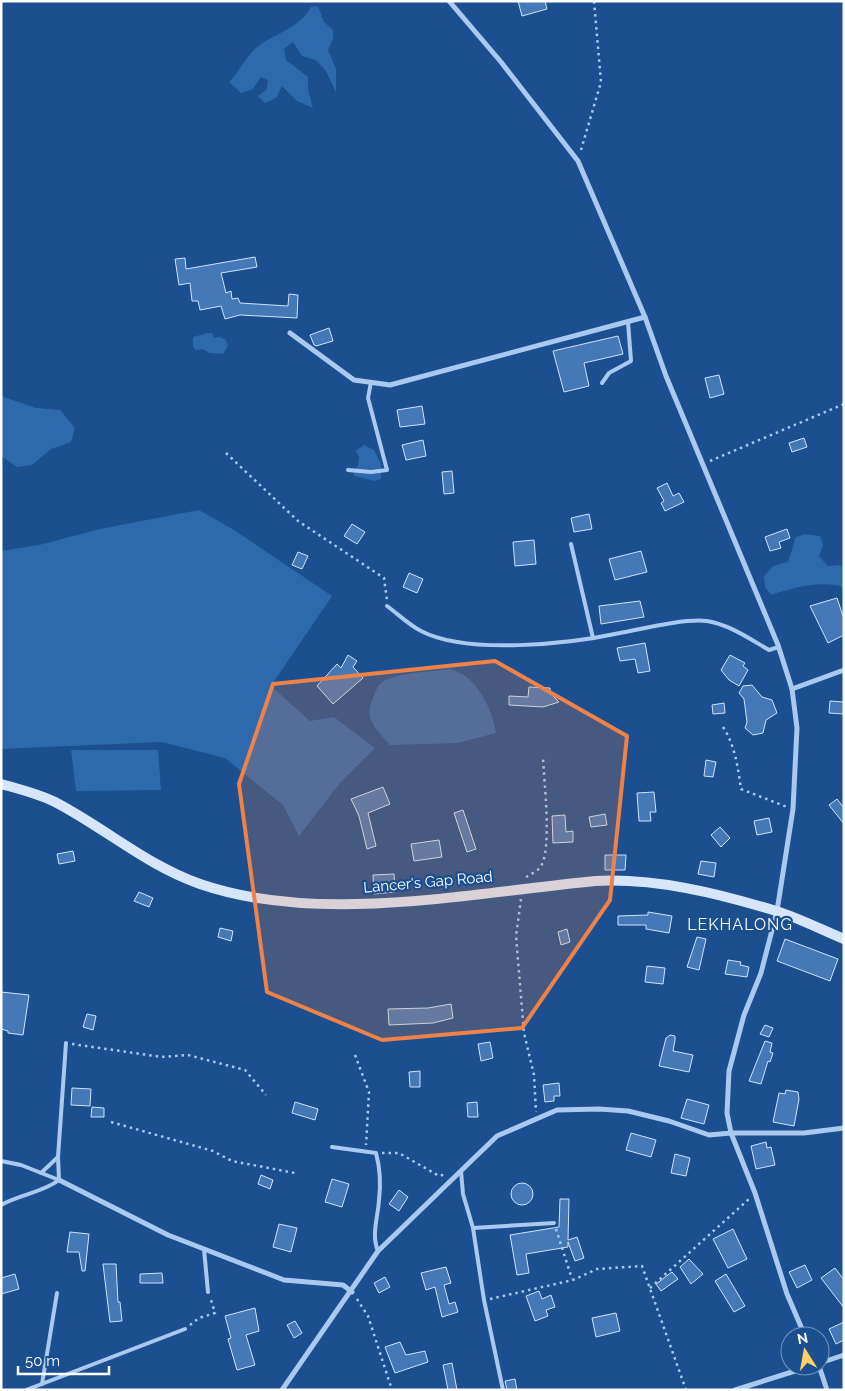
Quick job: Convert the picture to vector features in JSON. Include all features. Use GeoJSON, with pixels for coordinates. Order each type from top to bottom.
{"type":"FeatureCollection","features":[{"type":"Feature","properties":{"kind":"main road","name":"Lancer's Gap Road"},"geometry":{"type":"LineString","coordinates":[[1,784],[54,802],[154,864],[200,884],[251,897],[312,903],[400,902],[595,881],[626,880],[654,882],[777,911],[844,939]]}},
{"type":"Feature","properties":{"kind":"street"},"geometry":{"type":"LineString","coordinates":[[449,1],[501,62],[578,161],[645,317],[666,376],[704,463],[779,647],[792,690],[797,728],[793,808],[777,911],[761,974],[744,1015],[729,1071],[727,1113],[731,1133],[755,1193],[787,1294],[801,1326]]}},
{"type":"Feature","properties":{"kind":"street"},"geometry":{"type":"LineString","coordinates":[[290,332],[354,380],[390,385],[645,317]]}},
{"type":"Feature","properties":{"kind":"street"},"geometry":{"type":"LineString","coordinates":[[792,690],[844,670]]}},
{"type":"Feature","properties":{"kind":"street"},"geometry":{"type":"LineString","coordinates":[[282,1390],[352,1292],[378,1251],[497,1136],[557,1110],[614,1109],[669,1122],[709,1135],[731,1133],[804,1133],[844,1128]]}},
{"type":"Feature","properties":{"kind":"street"},"geometry":{"type":"LineString","coordinates":[[59,1180],[168,1235],[284,1280],[342,1285],[352,1292]]}},
{"type":"Feature","properties":{"kind":"street"},"geometry":{"type":"LineString","coordinates":[[830,1361],[844,1355]]}},
{"type":"Feature","properties":{"kind":"street"},"geometry":{"type":"LineString","coordinates":[[735,1390],[780,1376]]}},
{"type":"Feature","properties":{"kind":"street"},"geometry":{"type":"LineString","coordinates":[[823,1376],[827,1390]]}},
{"type":"Feature","properties":{"kind":"lane"},"geometry":{"type":"LineString","coordinates":[[602,383],[609,373],[631,361],[628,322]]}},
{"type":"Feature","properties":{"kind":"lane"},"geometry":{"type":"LineString","coordinates":[[348,470],[371,472],[387,470],[368,398],[371,382]]}},
{"type":"Feature","properties":{"kind":"lane"},"geometry":{"type":"LineString","coordinates":[[571,544],[593,638]]}},
{"type":"Feature","properties":{"kind":"lane"},"geometry":{"type":"LineString","coordinates":[[388,606],[421,631],[446,640],[500,645],[593,638],[659,625],[706,621],[740,633],[769,650],[779,647]]}},
{"type":"Feature","properties":{"kind":"lane"},"geometry":{"type":"LineString","coordinates":[[59,1180],[58,1157],[66,1043]]}},
{"type":"Feature","properties":{"kind":"lane"},"geometry":{"type":"LineString","coordinates":[[332,1147],[376,1153],[380,1166],[380,1199],[374,1242],[378,1251]]}},
{"type":"Feature","properties":{"kind":"lane"},"geometry":{"type":"LineString","coordinates":[[42,1173],[58,1157]]}},
{"type":"Feature","properties":{"kind":"lane"},"geometry":{"type":"LineString","coordinates":[[1,1161],[21,1165],[59,1180]]}},
{"type":"Feature","properties":{"kind":"lane"},"geometry":{"type":"LineString","coordinates":[[461,1171],[463,1194],[473,1228],[484,1300],[503,1390]]}},
{"type":"Feature","properties":{"kind":"lane"},"geometry":{"type":"LineString","coordinates":[[1,1205],[16,1196],[48,1188],[59,1180]]}},
{"type":"Feature","properties":{"kind":"lane"},"geometry":{"type":"LineString","coordinates":[[473,1228],[554,1223]]}},
{"type":"Feature","properties":{"kind":"lane"},"geometry":{"type":"LineString","coordinates":[[204,1249],[208,1292]]}},
{"type":"Feature","properties":{"kind":"lane"},"geometry":{"type":"LineString","coordinates":[[42,1384],[57,1293]]}},
{"type":"Feature","properties":{"kind":"lane"},"geometry":{"type":"LineString","coordinates":[[26,1390],[185,1328]]}},
{"type":"Feature","properties":{"kind":"path"},"geometry":{"type":"LineString","coordinates":[[578,161],[601,82],[594,1]]}},
{"type":"Feature","properties":{"kind":"path"},"geometry":{"type":"LineString","coordinates":[[704,463],[844,404]]}},
{"type":"Feature","properties":{"kind":"path"},"geometry":{"type":"LineString","coordinates":[[226,453],[298,521],[384,578],[388,606]]}},
{"type":"Feature","properties":{"kind":"path"},"geometry":{"type":"LineString","coordinates":[[723,726],[729,735],[737,764],[741,789],[761,798],[793,808]]}},
{"type":"Feature","properties":{"kind":"path"},"geometry":{"type":"LineString","coordinates":[[536,1118],[534,1074],[524,1033],[516,936],[525,877],[540,869],[544,860],[546,810],[543,758]]}},
{"type":"Feature","properties":{"kind":"path"},"geometry":{"type":"LineString","coordinates":[[66,1043],[162,1057],[188,1055],[245,1070],[266,1095]]}},
{"type":"Feature","properties":{"kind":"path"},"geometry":{"type":"LineString","coordinates":[[355,1055],[369,1092],[365,1152]]}},
{"type":"Feature","properties":{"kind":"path"},"geometry":{"type":"LineString","coordinates":[[112,1122],[213,1151],[232,1161],[295,1174]]}},
{"type":"Feature","properties":{"kind":"path"},"geometry":{"type":"LineString","coordinates":[[376,1153],[399,1153],[439,1176],[461,1171]]}},
{"type":"Feature","properties":{"kind":"path"},"geometry":{"type":"LineString","coordinates":[[650,1288],[755,1193]]}},
{"type":"Feature","properties":{"kind":"path"},"geometry":{"type":"LineString","coordinates":[[554,1223],[573,1280]]}},
{"type":"Feature","properties":{"kind":"path"},"geometry":{"type":"LineString","coordinates":[[484,1300],[573,1280],[598,1269],[642,1266],[686,1390]]}},
{"type":"Feature","properties":{"kind":"path"},"geometry":{"type":"LineString","coordinates":[[185,1328],[200,1318],[215,1313],[208,1292]]}},
{"type":"Feature","properties":{"kind":"path"},"geometry":{"type":"LineString","coordinates":[[352,1292],[368,1316],[392,1390]]}},
{"type":"Feature","properties":{"kind":"highlighted area"},"geometry":{"type":"Polygon","coordinates":[[[495,661],[627,736],[610,900],[522,1028],[382,1040],[267,992],[239,784],[273,684],[495,661]]]}},
{"type":"Feature","properties":{"kind":"shaded area"},"geometry":{"type":"Polygon","coordinates":[[[318,6],[324,22],[333,30],[333,39],[328,50],[336,69],[336,92],[326,71],[316,60],[302,56],[293,42],[284,49],[286,60],[308,77],[308,90],[313,108],[297,101],[282,86],[276,98],[265,103],[258,96],[267,89],[268,80],[261,77],[253,89],[241,93],[229,82],[256,48],[300,21],[311,7],[318,6]]]}},
{"type":"Feature","properties":{"kind":"shaded area"},"geometry":{"type":"Polygon","coordinates":[[[212,333],[214,338],[220,337],[226,340],[228,346],[223,354],[209,353],[203,349],[196,350],[193,347],[193,337],[212,333]]]}},
{"type":"Feature","properties":{"kind":"shaded area"},"geometry":{"type":"Polygon","coordinates":[[[1,396],[36,408],[60,410],[75,428],[71,442],[51,449],[32,465],[17,467],[1,456],[1,396]]]}},
{"type":"Feature","properties":{"kind":"shaded area"},"geometry":{"type":"Polygon","coordinates":[[[364,445],[374,450],[381,464],[381,479],[375,481],[355,476],[352,470],[358,467],[359,456],[355,451],[364,445]]]}},
{"type":"Feature","properties":{"kind":"shaded area"},"geometry":{"type":"Polygon","coordinates":[[[199,510],[234,530],[332,596],[271,686],[310,721],[334,717],[375,748],[340,783],[299,836],[283,805],[225,758],[162,742],[1,749],[1,551],[39,545],[100,529],[199,510]]]}},
{"type":"Feature","properties":{"kind":"shaded area"},"geometry":{"type":"Polygon","coordinates":[[[805,534],[820,536],[823,545],[819,556],[828,566],[840,565],[844,568],[844,587],[816,584],[789,589],[771,595],[765,587],[764,576],[773,566],[788,562],[796,537],[805,534]]]}},
{"type":"Feature","properties":{"kind":"shaded area"},"geometry":{"type":"Polygon","coordinates":[[[449,669],[459,672],[475,685],[491,713],[496,733],[458,743],[390,745],[376,729],[370,718],[370,705],[379,685],[393,677],[449,669]]]}},
{"type":"Feature","properties":{"kind":"shaded area"},"geometry":{"type":"Polygon","coordinates":[[[71,750],[158,750],[161,790],[76,791],[71,750]]]}},
{"type":"Feature","properties":{"kind":"building"},"geometry":{"type":"Polygon","coordinates":[[[518,1],[545,1],[547,9],[522,16],[518,1]]]}},
{"type":"Feature","properties":{"kind":"building"},"geometry":{"type":"Polygon","coordinates":[[[255,257],[257,267],[221,273],[226,293],[231,291],[232,299],[238,298],[240,303],[288,306],[289,294],[298,295],[297,318],[240,315],[225,319],[221,306],[200,310],[198,301],[192,301],[190,283],[179,285],[175,259],[185,258],[186,269],[255,257]]]}},
{"type":"Feature","properties":{"kind":"building"},"geometry":{"type":"Polygon","coordinates":[[[329,328],[333,341],[314,345],[310,335],[329,328]]]}},
{"type":"Feature","properties":{"kind":"building"},"geometry":{"type":"Polygon","coordinates":[[[618,336],[623,354],[584,363],[589,386],[564,392],[553,351],[618,336]]]}},
{"type":"Feature","properties":{"kind":"building"},"geometry":{"type":"Polygon","coordinates":[[[719,375],[724,394],[710,398],[705,378],[719,375]]]}},
{"type":"Feature","properties":{"kind":"building"},"geometry":{"type":"Polygon","coordinates":[[[422,406],[425,424],[400,427],[397,410],[422,406]]]}},
{"type":"Feature","properties":{"kind":"building"},"geometry":{"type":"Polygon","coordinates":[[[804,438],[807,447],[792,452],[789,443],[804,438]]]}},
{"type":"Feature","properties":{"kind":"building"},"geometry":{"type":"Polygon","coordinates":[[[423,440],[426,456],[406,460],[402,445],[423,440]]]}},
{"type":"Feature","properties":{"kind":"building"},"geometry":{"type":"Polygon","coordinates":[[[452,471],[454,493],[444,494],[442,472],[452,471]]]}},
{"type":"Feature","properties":{"kind":"building"},"geometry":{"type":"Polygon","coordinates":[[[667,483],[673,496],[679,493],[684,502],[665,511],[661,503],[664,501],[657,488],[667,483]]]}},
{"type":"Feature","properties":{"kind":"building"},"geometry":{"type":"Polygon","coordinates":[[[589,514],[592,529],[574,532],[571,518],[589,514]]]}},
{"type":"Feature","properties":{"kind":"building"},"geometry":{"type":"Polygon","coordinates":[[[352,524],[365,532],[357,544],[344,536],[352,524]]]}},
{"type":"Feature","properties":{"kind":"building"},"geometry":{"type":"Polygon","coordinates":[[[787,529],[790,538],[779,542],[781,548],[770,551],[765,537],[787,529]]]}},
{"type":"Feature","properties":{"kind":"building"},"geometry":{"type":"Polygon","coordinates":[[[534,540],[536,564],[515,566],[513,542],[534,540]]]}},
{"type":"Feature","properties":{"kind":"building"},"geometry":{"type":"Polygon","coordinates":[[[641,551],[647,572],[615,580],[609,559],[641,551]]]}},
{"type":"Feature","properties":{"kind":"building"},"geometry":{"type":"Polygon","coordinates":[[[298,552],[308,556],[302,569],[292,565],[298,552]]]}},
{"type":"Feature","properties":{"kind":"building"},"geometry":{"type":"Polygon","coordinates":[[[409,573],[423,579],[417,593],[403,587],[409,573]]]}},
{"type":"Feature","properties":{"kind":"building"},"geometry":{"type":"Polygon","coordinates":[[[837,598],[844,619],[844,635],[828,643],[810,606],[837,598]]]}},
{"type":"Feature","properties":{"kind":"building"},"geometry":{"type":"Polygon","coordinates":[[[640,601],[644,617],[601,624],[599,606],[640,601]]]}},
{"type":"Feature","properties":{"kind":"building"},"geometry":{"type":"Polygon","coordinates":[[[645,643],[650,671],[638,673],[635,659],[620,661],[617,648],[645,643]]]}},
{"type":"Feature","properties":{"kind":"building"},"geometry":{"type":"Polygon","coordinates":[[[348,655],[357,661],[353,667],[363,678],[333,704],[317,686],[337,664],[341,668],[348,655]]]}},
{"type":"Feature","properties":{"kind":"building"},"geometry":{"type":"Polygon","coordinates":[[[730,655],[745,663],[743,666],[748,670],[739,686],[729,680],[721,670],[730,655]]]}},
{"type":"Feature","properties":{"kind":"building"},"geometry":{"type":"Polygon","coordinates":[[[752,685],[762,697],[772,700],[777,713],[766,720],[763,733],[753,735],[745,728],[747,722],[744,699],[739,693],[743,686],[752,685]]]}},
{"type":"Feature","properties":{"kind":"building"},"geometry":{"type":"Polygon","coordinates":[[[529,687],[550,688],[550,693],[559,702],[543,707],[509,705],[509,696],[528,697],[529,687]]]}},
{"type":"Feature","properties":{"kind":"building"},"geometry":{"type":"Polygon","coordinates":[[[830,701],[844,702],[844,714],[829,713],[830,701]]]}},
{"type":"Feature","properties":{"kind":"building"},"geometry":{"type":"Polygon","coordinates":[[[724,703],[725,713],[713,714],[712,705],[724,703]]]}},
{"type":"Feature","properties":{"kind":"building"},"geometry":{"type":"Polygon","coordinates":[[[706,760],[716,762],[713,777],[704,776],[706,760]]]}},
{"type":"Feature","properties":{"kind":"building"},"geometry":{"type":"Polygon","coordinates":[[[383,787],[390,804],[368,813],[376,846],[367,849],[359,816],[351,799],[383,787]]]}},
{"type":"Feature","properties":{"kind":"building"},"geometry":{"type":"Polygon","coordinates":[[[654,792],[656,812],[650,812],[651,821],[639,821],[637,793],[654,792]]]}},
{"type":"Feature","properties":{"kind":"building"},"geometry":{"type":"Polygon","coordinates":[[[837,799],[844,808],[844,824],[829,805],[837,799]]]}},
{"type":"Feature","properties":{"kind":"building"},"geometry":{"type":"Polygon","coordinates":[[[463,810],[476,849],[467,852],[454,813],[463,810]]]}},
{"type":"Feature","properties":{"kind":"building"},"geometry":{"type":"Polygon","coordinates":[[[605,814],[607,825],[591,827],[589,817],[605,814]]]}},
{"type":"Feature","properties":{"kind":"building"},"geometry":{"type":"Polygon","coordinates":[[[565,815],[566,832],[573,831],[573,842],[553,843],[552,816],[565,815]]]}},
{"type":"Feature","properties":{"kind":"building"},"geometry":{"type":"Polygon","coordinates":[[[769,818],[772,832],[757,835],[754,821],[769,818]]]}},
{"type":"Feature","properties":{"kind":"building"},"geometry":{"type":"Polygon","coordinates":[[[720,827],[730,838],[721,847],[711,835],[720,827]]]}},
{"type":"Feature","properties":{"kind":"building"},"geometry":{"type":"Polygon","coordinates":[[[439,840],[442,857],[414,861],[411,844],[439,840]]]}},
{"type":"Feature","properties":{"kind":"building"},"geometry":{"type":"Polygon","coordinates":[[[73,851],[75,861],[59,864],[57,854],[73,851]]]}},
{"type":"Feature","properties":{"kind":"building"},"geometry":{"type":"Polygon","coordinates":[[[605,855],[626,855],[625,870],[605,870],[605,855]]]}},
{"type":"Feature","properties":{"kind":"building"},"geometry":{"type":"Polygon","coordinates":[[[701,861],[716,863],[714,877],[698,874],[701,861]]]}},
{"type":"Feature","properties":{"kind":"building"},"geometry":{"type":"Polygon","coordinates":[[[394,874],[395,892],[374,894],[373,875],[394,874]]]}},
{"type":"Feature","properties":{"kind":"building"},"geometry":{"type":"Polygon","coordinates":[[[139,892],[153,898],[149,907],[134,901],[139,892]]]}},
{"type":"Feature","properties":{"kind":"building"},"geometry":{"type":"Polygon","coordinates":[[[648,912],[672,916],[669,933],[646,929],[646,925],[618,925],[618,916],[648,915],[648,912]]]}},
{"type":"Feature","properties":{"kind":"building"},"geometry":{"type":"Polygon","coordinates":[[[220,928],[233,931],[231,941],[218,937],[220,928]]]}},
{"type":"Feature","properties":{"kind":"building"},"geometry":{"type":"Polygon","coordinates":[[[567,929],[570,942],[561,945],[558,932],[567,929]]]}},
{"type":"Feature","properties":{"kind":"building"},"geometry":{"type":"Polygon","coordinates":[[[697,937],[706,939],[699,970],[687,967],[697,937]]]}},
{"type":"Feature","properties":{"kind":"building"},"geometry":{"type":"Polygon","coordinates":[[[785,939],[838,959],[830,981],[777,961],[785,939]]]}},
{"type":"Feature","properties":{"kind":"building"},"geometry":{"type":"Polygon","coordinates":[[[728,960],[741,962],[740,965],[749,967],[747,977],[725,974],[728,960]]]}},
{"type":"Feature","properties":{"kind":"building"},"geometry":{"type":"Polygon","coordinates":[[[647,966],[665,968],[663,984],[645,982],[647,966]]]}},
{"type":"Feature","properties":{"kind":"building"},"geometry":{"type":"Polygon","coordinates":[[[1,992],[29,995],[23,1035],[8,1033],[8,1031],[1,1029],[1,992]]]}},
{"type":"Feature","properties":{"kind":"building"},"geometry":{"type":"Polygon","coordinates":[[[451,1004],[453,1018],[433,1023],[389,1025],[388,1009],[428,1008],[451,1004]]]}},
{"type":"Feature","properties":{"kind":"building"},"geometry":{"type":"Polygon","coordinates":[[[87,1014],[96,1016],[93,1030],[83,1027],[87,1014]]]}},
{"type":"Feature","properties":{"kind":"building"},"geometry":{"type":"Polygon","coordinates":[[[765,1025],[773,1028],[769,1037],[760,1034],[765,1025]]]}},
{"type":"Feature","properties":{"kind":"building"},"geometry":{"type":"Polygon","coordinates":[[[670,1035],[675,1036],[673,1051],[693,1055],[689,1072],[659,1066],[666,1038],[670,1035]]]}},
{"type":"Feature","properties":{"kind":"building"},"geometry":{"type":"Polygon","coordinates":[[[765,1041],[772,1043],[770,1052],[773,1053],[770,1062],[768,1061],[761,1084],[749,1081],[765,1041]]]}},
{"type":"Feature","properties":{"kind":"building"},"geometry":{"type":"Polygon","coordinates":[[[490,1042],[493,1058],[481,1061],[478,1044],[490,1042]]]}},
{"type":"Feature","properties":{"kind":"building"},"geometry":{"type":"Polygon","coordinates":[[[420,1071],[420,1087],[410,1087],[409,1072],[420,1071]]]}},
{"type":"Feature","properties":{"kind":"building"},"geometry":{"type":"Polygon","coordinates":[[[559,1083],[560,1096],[554,1096],[554,1101],[545,1102],[543,1085],[559,1083]]]}},
{"type":"Feature","properties":{"kind":"building"},"geometry":{"type":"Polygon","coordinates":[[[72,1088],[91,1089],[90,1106],[71,1105],[72,1088]]]}},
{"type":"Feature","properties":{"kind":"building"},"geometry":{"type":"Polygon","coordinates":[[[786,1090],[798,1092],[799,1099],[794,1126],[773,1122],[779,1093],[785,1094],[786,1090]]]}},
{"type":"Feature","properties":{"kind":"building"},"geometry":{"type":"Polygon","coordinates":[[[687,1099],[709,1105],[704,1124],[681,1118],[687,1099]]]}},
{"type":"Feature","properties":{"kind":"building"},"geometry":{"type":"Polygon","coordinates":[[[295,1102],[318,1109],[315,1120],[292,1113],[295,1102]]]}},
{"type":"Feature","properties":{"kind":"building"},"geometry":{"type":"Polygon","coordinates":[[[477,1102],[478,1117],[468,1117],[467,1103],[477,1102]]]}},
{"type":"Feature","properties":{"kind":"building"},"geometry":{"type":"Polygon","coordinates":[[[92,1107],[104,1108],[104,1117],[91,1117],[92,1107]]]}},
{"type":"Feature","properties":{"kind":"building"},"geometry":{"type":"Polygon","coordinates":[[[631,1133],[656,1140],[651,1157],[626,1150],[631,1133]]]}},
{"type":"Feature","properties":{"kind":"building"},"geometry":{"type":"Polygon","coordinates":[[[766,1142],[767,1148],[771,1147],[775,1165],[756,1169],[751,1146],[766,1142]]]}},
{"type":"Feature","properties":{"kind":"building"},"geometry":{"type":"Polygon","coordinates":[[[675,1154],[690,1158],[686,1176],[671,1173],[675,1154]]]}},
{"type":"Feature","properties":{"kind":"building"},"geometry":{"type":"Polygon","coordinates":[[[261,1175],[273,1180],[270,1189],[258,1184],[261,1175]]]}},
{"type":"Feature","properties":{"kind":"building"},"geometry":{"type":"Polygon","coordinates":[[[332,1179],[349,1184],[342,1207],[325,1202],[332,1179]]]}},
{"type":"Feature","properties":{"kind":"building"},"geometry":{"type":"Polygon","coordinates":[[[522,1183],[530,1186],[533,1194],[530,1202],[522,1205],[514,1202],[511,1194],[514,1186],[522,1183]]]}},
{"type":"Feature","properties":{"kind":"building"},"geometry":{"type":"Polygon","coordinates":[[[399,1190],[408,1197],[399,1211],[389,1204],[399,1190]]]}},
{"type":"Feature","properties":{"kind":"building"},"geometry":{"type":"Polygon","coordinates":[[[560,1199],[569,1199],[568,1240],[577,1237],[584,1258],[575,1261],[568,1242],[568,1247],[526,1254],[529,1273],[517,1275],[510,1235],[559,1227],[560,1199]]]}},
{"type":"Feature","properties":{"kind":"building"},"geometry":{"type":"Polygon","coordinates":[[[279,1224],[297,1228],[291,1252],[273,1247],[279,1224]]]}},
{"type":"Feature","properties":{"kind":"building"},"geometry":{"type":"Polygon","coordinates":[[[733,1229],[747,1259],[728,1268],[713,1239],[733,1229]]]}},
{"type":"Feature","properties":{"kind":"building"},"geometry":{"type":"Polygon","coordinates":[[[70,1232],[89,1234],[85,1271],[82,1271],[79,1252],[67,1252],[70,1232]]]}},
{"type":"Feature","properties":{"kind":"building"},"geometry":{"type":"Polygon","coordinates":[[[689,1259],[703,1274],[691,1284],[680,1267],[689,1259]]]}},
{"type":"Feature","properties":{"kind":"building"},"geometry":{"type":"Polygon","coordinates":[[[103,1264],[116,1264],[118,1302],[120,1302],[122,1321],[110,1322],[103,1264]]]}},
{"type":"Feature","properties":{"kind":"building"},"geometry":{"type":"Polygon","coordinates":[[[805,1265],[812,1280],[797,1288],[789,1272],[805,1265]]]}},
{"type":"Feature","properties":{"kind":"building"},"geometry":{"type":"Polygon","coordinates":[[[446,1267],[451,1283],[444,1285],[449,1304],[455,1302],[458,1312],[442,1317],[435,1287],[426,1290],[421,1273],[446,1267]]]}},
{"type":"Feature","properties":{"kind":"building"},"geometry":{"type":"Polygon","coordinates":[[[835,1268],[844,1280],[844,1308],[821,1278],[835,1268]]]}},
{"type":"Feature","properties":{"kind":"building"},"geometry":{"type":"Polygon","coordinates":[[[672,1272],[678,1279],[661,1291],[656,1284],[672,1272]]]}},
{"type":"Feature","properties":{"kind":"building"},"geometry":{"type":"Polygon","coordinates":[[[162,1273],[163,1283],[140,1283],[140,1274],[162,1273]]]}},
{"type":"Feature","properties":{"kind":"building"},"geometry":{"type":"Polygon","coordinates":[[[15,1274],[19,1289],[1,1294],[1,1278],[15,1274]]]}},
{"type":"Feature","properties":{"kind":"building"},"geometry":{"type":"Polygon","coordinates":[[[726,1274],[745,1306],[734,1312],[715,1281],[726,1274]]]}},
{"type":"Feature","properties":{"kind":"building"},"geometry":{"type":"Polygon","coordinates":[[[385,1277],[390,1287],[379,1293],[374,1283],[385,1277]]]}},
{"type":"Feature","properties":{"kind":"building"},"geometry":{"type":"Polygon","coordinates":[[[539,1291],[542,1299],[551,1295],[555,1307],[546,1310],[548,1316],[535,1321],[526,1296],[539,1291]]]}},
{"type":"Feature","properties":{"kind":"building"},"geometry":{"type":"Polygon","coordinates":[[[255,1308],[259,1331],[246,1335],[255,1365],[237,1370],[228,1339],[231,1338],[225,1316],[255,1308]]]}},
{"type":"Feature","properties":{"kind":"building"},"geometry":{"type":"Polygon","coordinates":[[[616,1313],[620,1331],[596,1337],[592,1318],[616,1313]]]}},
{"type":"Feature","properties":{"kind":"building"},"geometry":{"type":"Polygon","coordinates":[[[295,1321],[302,1333],[294,1338],[287,1325],[295,1321]]]}},
{"type":"Feature","properties":{"kind":"building"},"geometry":{"type":"Polygon","coordinates":[[[844,1322],[844,1340],[836,1344],[830,1329],[844,1322]]]}},
{"type":"Feature","properties":{"kind":"building"},"geometry":{"type":"Polygon","coordinates":[[[400,1342],[406,1355],[425,1351],[428,1362],[395,1373],[385,1347],[400,1342]]]}},
{"type":"Feature","properties":{"kind":"building"},"geometry":{"type":"Polygon","coordinates":[[[452,1363],[457,1390],[448,1390],[443,1365],[452,1363]]]}},
{"type":"Feature","properties":{"kind":"building"},"geometry":{"type":"Polygon","coordinates":[[[515,1379],[517,1390],[507,1390],[505,1381],[515,1379]]]}},
{"type":"Feature","properties":{"kind":"district","name":"LEKHALONG"},"geometry":{"type":"Point","coordinates":[740,924]}}]}
